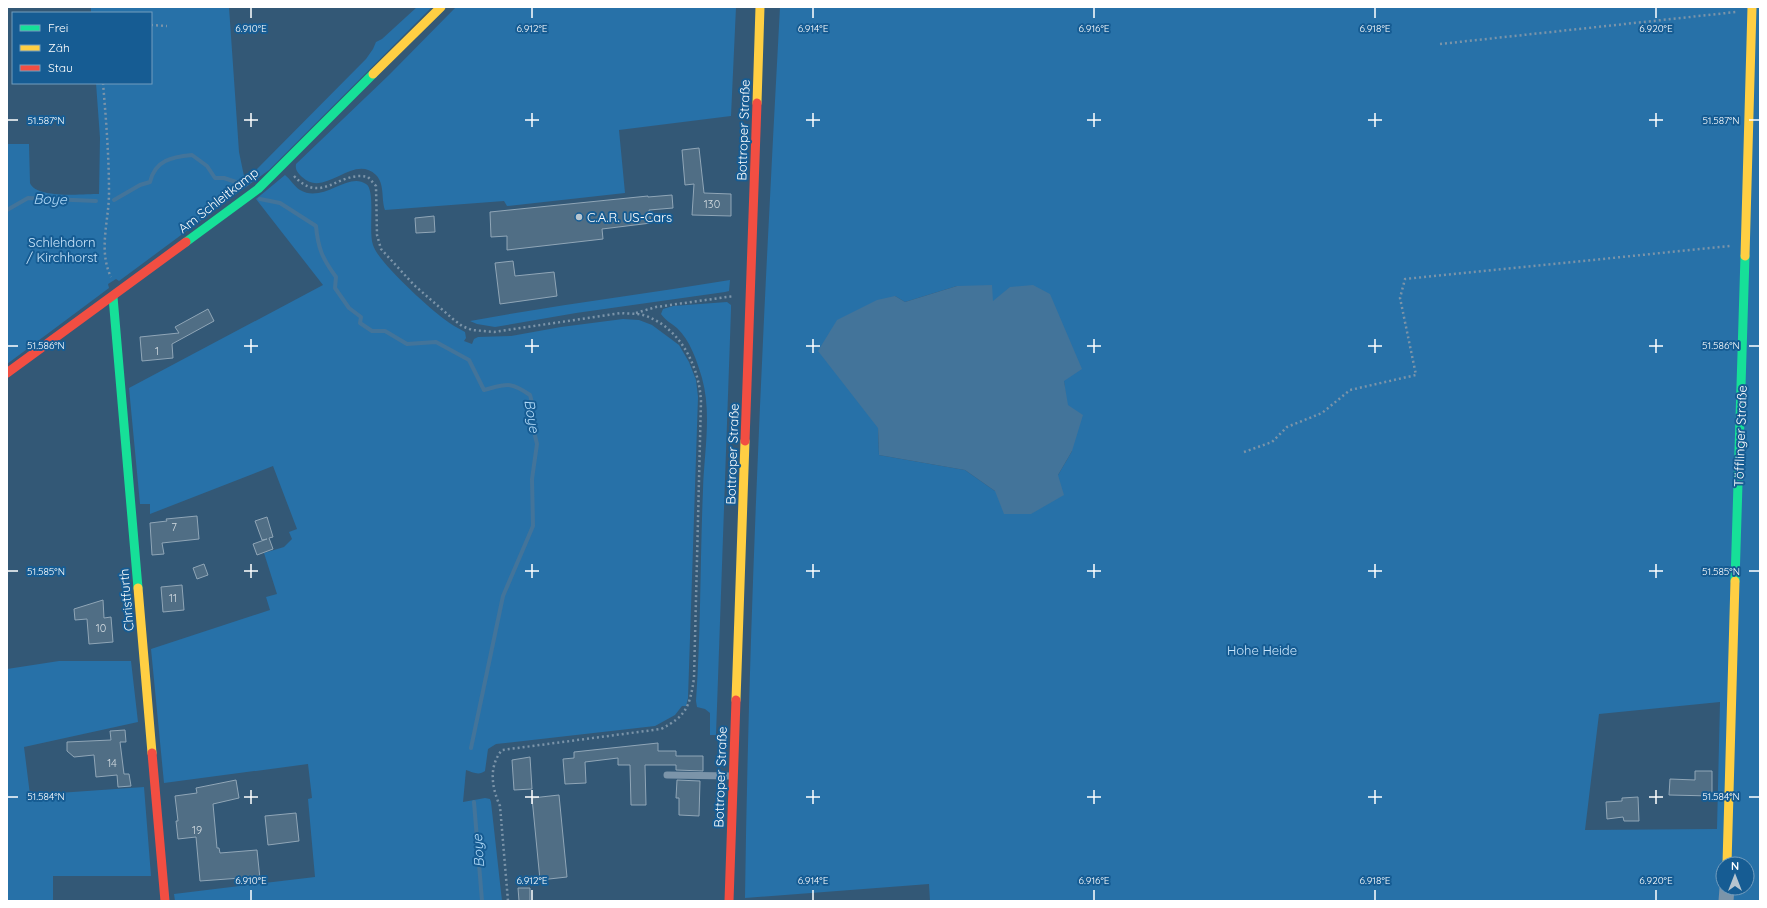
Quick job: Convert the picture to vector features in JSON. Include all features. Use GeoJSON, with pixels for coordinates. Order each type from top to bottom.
{"type":"FeatureCollection","features":[{"type":"Feature","properties":{"kind":"street","name":"Am Schleitkamp"},"geometry":{"type":"LineString","coordinates":[[7,373],[258,189],[441,7]]}},
{"type":"Feature","properties":{"kind":"street","name":"Bottroper Straße"},"geometry":{"type":"LineString","coordinates":[[729,901],[760,7]]}},
{"type":"Feature","properties":{"kind":"street","name":"Töfflinger Straße"},"geometry":{"type":"LineString","coordinates":[[1727,856],[1752,8]]}},
{"type":"Feature","properties":{"kind":"street","name":"Christfurth"},"geometry":{"type":"LineString","coordinates":[[115,294],[165,901]]}},
{"type":"Feature","properties":{"kind":"lane"},"geometry":{"type":"LineString","coordinates":[[667,776],[733,776]]}},
{"type":"Feature","properties":{"kind":"path"},"geometry":{"type":"LineString","coordinates":[[1440,44],[1643,23],[1752,8]]}},
{"type":"Feature","properties":{"kind":"path"},"geometry":{"type":"LineString","coordinates":[[152,25],[168,26]]}},
{"type":"Feature","properties":{"kind":"path"},"geometry":{"type":"LineString","coordinates":[[103,84],[109,194],[104,249],[105,261],[115,294]]}},
{"type":"Feature","properties":{"kind":"path"},"geometry":{"type":"LineString","coordinates":[[305,185],[317,189],[327,187],[352,176],[368,177],[376,186],[377,235],[381,250],[414,285],[462,326],[483,332],[494,332],[622,313],[641,314],[655,319],[673,333],[682,344],[694,366],[700,390],[694,678],[691,701],[682,717],[661,729],[502,750],[495,758],[492,778],[494,792],[500,806],[508,901]]}},
{"type":"Feature","properties":{"kind":"path"},"geometry":{"type":"LineString","coordinates":[[1244,452],[1272,442],[1287,427],[1322,413],[1350,390],[1416,375],[1400,298],[1405,279],[1746,244]]}},
{"type":"Feature","properties":{"kind":"path"},"geometry":{"type":"LineString","coordinates":[[632,314],[656,307],[751,294]]}},
{"type":"Feature","properties":{"kind":"green space","name":"Schlehdorn / Kirchhorst"},"geometry":{"type":"Polygon","coordinates":[[[91,7],[229,7],[239,152],[244,176],[248,178],[366,59],[376,42],[382,39],[417,7],[432,7],[269,170],[119,281],[116,279],[108,284],[109,288],[7,364],[7,144],[29,144],[30,183],[34,188],[50,194],[99,194],[100,138],[96,84],[152,84],[152,12],[91,12],[91,7]]]}},
{"type":"Feature","properties":{"kind":"green space"},"geometry":{"type":"Polygon","coordinates":[[[456,7],[736,7],[731,116],[619,130],[625,193],[507,206],[504,201],[385,210],[381,183],[376,175],[367,170],[358,169],[320,183],[311,182],[302,177],[296,170],[296,164],[389,75],[456,7]]]}},
{"type":"Feature","properties":{"kind":"green space","name":"Hohe Heide"},"geometry":{"type":"Polygon","coordinates":[[[780,7],[1760,7],[1760,901],[930,901],[929,884],[745,898],[750,675],[763,341],[780,7]],[[957,286],[905,302],[895,296],[878,428],[879,455],[965,470],[995,491],[1058,475],[1072,451],[1064,381],[993,301],[957,286]],[[1720,702],[1599,714],[1585,830],[1717,829],[1720,702]]]}},
{"type":"Feature","properties":{"kind":"green space"},"geometry":{"type":"Polygon","coordinates":[[[285,175],[298,189],[309,193],[326,191],[351,181],[359,181],[366,184],[371,194],[371,230],[373,245],[377,253],[393,273],[427,305],[446,321],[465,332],[466,338],[464,341],[472,344],[474,339],[478,337],[511,336],[561,327],[623,319],[639,320],[652,325],[679,345],[689,362],[696,380],[698,397],[688,698],[686,706],[682,706],[675,715],[655,726],[496,744],[488,749],[485,771],[473,773],[466,770],[463,802],[485,798],[490,799],[491,802],[502,901],[175,901],[174,894],[315,877],[308,799],[312,798],[308,764],[164,783],[151,649],[270,610],[266,597],[277,594],[264,553],[284,547],[292,539],[289,532],[297,529],[273,466],[150,514],[150,504],[140,504],[129,388],[323,285],[256,199],[285,175]]]}},
{"type":"Feature","properties":{"kind":"green space"},"geometry":{"type":"Polygon","coordinates":[[[730,280],[729,291],[725,292],[576,313],[495,327],[477,324],[470,321],[535,310],[730,280]]]}},
{"type":"Feature","properties":{"kind":"green space"},"geometry":{"type":"Polygon","coordinates":[[[727,302],[731,305],[731,310],[716,735],[710,735],[710,713],[705,709],[697,707],[696,701],[707,405],[698,365],[686,338],[661,314],[663,309],[673,306],[727,302]]]}},
{"type":"Feature","properties":{"kind":"green space"},"geometry":{"type":"Polygon","coordinates":[[[59,661],[131,661],[138,722],[24,747],[30,795],[144,787],[151,876],[53,876],[53,901],[7,901],[7,669],[59,661]]]}},
{"type":"Feature","properties":{"kind":"shaded area"},"geometry":{"type":"Polygon","coordinates":[[[992,285],[993,301],[1010,287],[1033,285],[1050,294],[1082,369],[1064,381],[1068,405],[1083,415],[1072,451],[1058,475],[1064,495],[1031,514],[1004,514],[995,491],[965,470],[879,455],[878,428],[818,351],[837,320],[877,300],[895,296],[905,302],[957,286],[992,285]]]}},
{"type":"Feature","properties":{"kind":"building"},"geometry":{"type":"Polygon","coordinates":[[[699,148],[704,193],[731,194],[731,216],[692,215],[694,184],[685,185],[682,150],[699,148]]]}},
{"type":"Feature","properties":{"kind":"building","name":"C.A.R. US-Cars"},"geometry":{"type":"Polygon","coordinates":[[[672,195],[673,208],[649,210],[651,223],[602,229],[603,239],[507,250],[507,236],[491,237],[490,212],[648,196],[672,195]]]}},
{"type":"Feature","properties":{"kind":"building"},"geometry":{"type":"Polygon","coordinates":[[[434,216],[435,232],[416,233],[415,218],[434,216]]]}},
{"type":"Feature","properties":{"kind":"building"},"geometry":{"type":"Polygon","coordinates":[[[513,261],[515,276],[554,272],[557,296],[500,304],[495,263],[513,261]]]}},
{"type":"Feature","properties":{"kind":"building"},"geometry":{"type":"Polygon","coordinates":[[[208,309],[214,321],[172,344],[173,358],[142,361],[140,337],[179,333],[175,327],[208,309]]]}},
{"type":"Feature","properties":{"kind":"building"},"geometry":{"type":"Polygon","coordinates":[[[197,516],[199,539],[162,543],[164,554],[152,555],[150,523],[167,521],[166,519],[197,516]]]}},
{"type":"Feature","properties":{"kind":"building"},"geometry":{"type":"Polygon","coordinates":[[[267,517],[273,537],[269,538],[273,549],[257,555],[253,544],[267,539],[262,540],[255,521],[267,517]]]}},
{"type":"Feature","properties":{"kind":"building"},"geometry":{"type":"Polygon","coordinates":[[[204,564],[208,575],[197,579],[193,568],[204,564]]]}},
{"type":"Feature","properties":{"kind":"building"},"geometry":{"type":"Polygon","coordinates":[[[182,585],[184,610],[163,612],[161,587],[182,585]]]}},
{"type":"Feature","properties":{"kind":"building"},"geometry":{"type":"Polygon","coordinates":[[[103,600],[104,618],[111,617],[113,642],[89,644],[87,619],[75,620],[74,609],[103,600]]]}},
{"type":"Feature","properties":{"kind":"building"},"geometry":{"type":"Polygon","coordinates":[[[125,730],[126,742],[120,742],[124,774],[129,774],[131,786],[118,787],[117,775],[96,777],[94,755],[74,757],[67,751],[67,742],[111,740],[110,731],[125,730]]]}},
{"type":"Feature","properties":{"kind":"building"},"geometry":{"type":"Polygon","coordinates":[[[658,743],[658,751],[676,751],[676,756],[703,756],[703,771],[676,770],[676,765],[645,765],[646,805],[631,805],[630,765],[618,765],[618,758],[585,762],[586,783],[565,784],[563,759],[574,758],[574,752],[658,743]]]}},
{"type":"Feature","properties":{"kind":"building"},"geometry":{"type":"Polygon","coordinates":[[[530,757],[532,789],[514,790],[512,760],[530,757]]]}},
{"type":"Feature","properties":{"kind":"building"},"geometry":{"type":"Polygon","coordinates":[[[1695,771],[1712,771],[1712,796],[1669,795],[1670,779],[1695,780],[1695,771]]]}},
{"type":"Feature","properties":{"kind":"building"},"geometry":{"type":"Polygon","coordinates":[[[236,780],[239,798],[213,804],[217,848],[219,848],[220,853],[257,850],[260,879],[241,881],[241,878],[200,881],[196,837],[178,839],[176,821],[178,821],[175,796],[197,793],[196,788],[236,780]]]}},
{"type":"Feature","properties":{"kind":"building"},"geometry":{"type":"Polygon","coordinates":[[[677,780],[700,781],[699,816],[679,815],[679,798],[676,798],[677,780]]]}},
{"type":"Feature","properties":{"kind":"building"},"geometry":{"type":"Polygon","coordinates":[[[559,795],[567,877],[540,880],[532,798],[559,795]]]}},
{"type":"Feature","properties":{"kind":"building"},"geometry":{"type":"Polygon","coordinates":[[[1638,797],[1639,821],[1624,821],[1623,817],[1607,819],[1606,802],[1622,801],[1622,798],[1638,797]]]}},
{"type":"Feature","properties":{"kind":"building"},"geometry":{"type":"Polygon","coordinates":[[[296,813],[299,841],[268,845],[265,816],[296,813]]]}},
{"type":"Feature","properties":{"kind":"building"},"geometry":{"type":"Polygon","coordinates":[[[518,888],[530,888],[530,901],[519,901],[518,888]]]}},
{"type":"Feature","properties":{"kind":"waterway","name":"Boye"},"geometry":{"type":"LineString","coordinates":[[114,200],[140,185],[150,182],[156,169],[165,161],[192,155],[207,166],[215,178],[224,178],[245,185]]}},
{"type":"Feature","properties":{"kind":"waterway","name":"Boye"},"geometry":{"type":"LineString","coordinates":[[7,210],[28,198],[96,201]]}},
{"type":"Feature","properties":{"kind":"waterway","name":"Boye"},"geometry":{"type":"LineString","coordinates":[[260,199],[280,203],[316,226],[318,241],[322,253],[327,264],[336,277],[335,288],[349,308],[361,317],[360,323],[372,331],[385,331],[407,344],[436,342],[469,360],[484,390],[508,385],[518,387],[530,395],[533,406],[530,415],[537,444],[532,479],[533,526],[503,596],[471,748]]}},
{"type":"Feature","properties":{"kind":"waterway","name":"Boye"},"geometry":{"type":"LineString","coordinates":[[474,802],[482,901]]}},
{"type":"Feature","properties":{"kind":"traffic: fast"},"geometry":{"type":"LineString","coordinates":[[186,242],[258,189],[373,74]]}},
{"type":"Feature","properties":{"kind":"traffic: fast"},"geometry":{"type":"LineString","coordinates":[[1735,581],[1745,256]]}},
{"type":"Feature","properties":{"kind":"traffic: fast"},"geometry":{"type":"LineString","coordinates":[[113,297],[138,588]]}},
{"type":"Feature","properties":{"kind":"traffic: slow"},"geometry":{"type":"LineString","coordinates":[[373,74],[441,7]]}},
{"type":"Feature","properties":{"kind":"traffic: slow"},"geometry":{"type":"LineString","coordinates":[[757,103],[760,7]]}},
{"type":"Feature","properties":{"kind":"traffic: slow"},"geometry":{"type":"LineString","coordinates":[[1745,256],[1752,7]]}},
{"type":"Feature","properties":{"kind":"traffic: slow"},"geometry":{"type":"LineString","coordinates":[[736,700],[745,441]]}},
{"type":"Feature","properties":{"kind":"traffic: slow"},"geometry":{"type":"LineString","coordinates":[[1727,856],[1735,581]]}},
{"type":"Feature","properties":{"kind":"traffic: slow"},"geometry":{"type":"LineString","coordinates":[[138,588],[152,753]]}},
{"type":"Feature","properties":{"kind":"traffic: jam"},"geometry":{"type":"LineString","coordinates":[[745,441],[757,103]]}},
{"type":"Feature","properties":{"kind":"traffic: jam"},"geometry":{"type":"LineString","coordinates":[[7,373],[186,242]]}},
{"type":"Feature","properties":{"kind":"traffic: jam"},"geometry":{"type":"LineString","coordinates":[[729,901],[736,700]]}},
{"type":"Feature","properties":{"kind":"traffic: jam"},"geometry":{"type":"LineString","coordinates":[[152,753],[165,901]]}},
{"type":"Feature","properties":{"kind":"place","name":"C.A.R. US-Cars"},"geometry":{"type":"Point","coordinates":[579,217]}}]}
